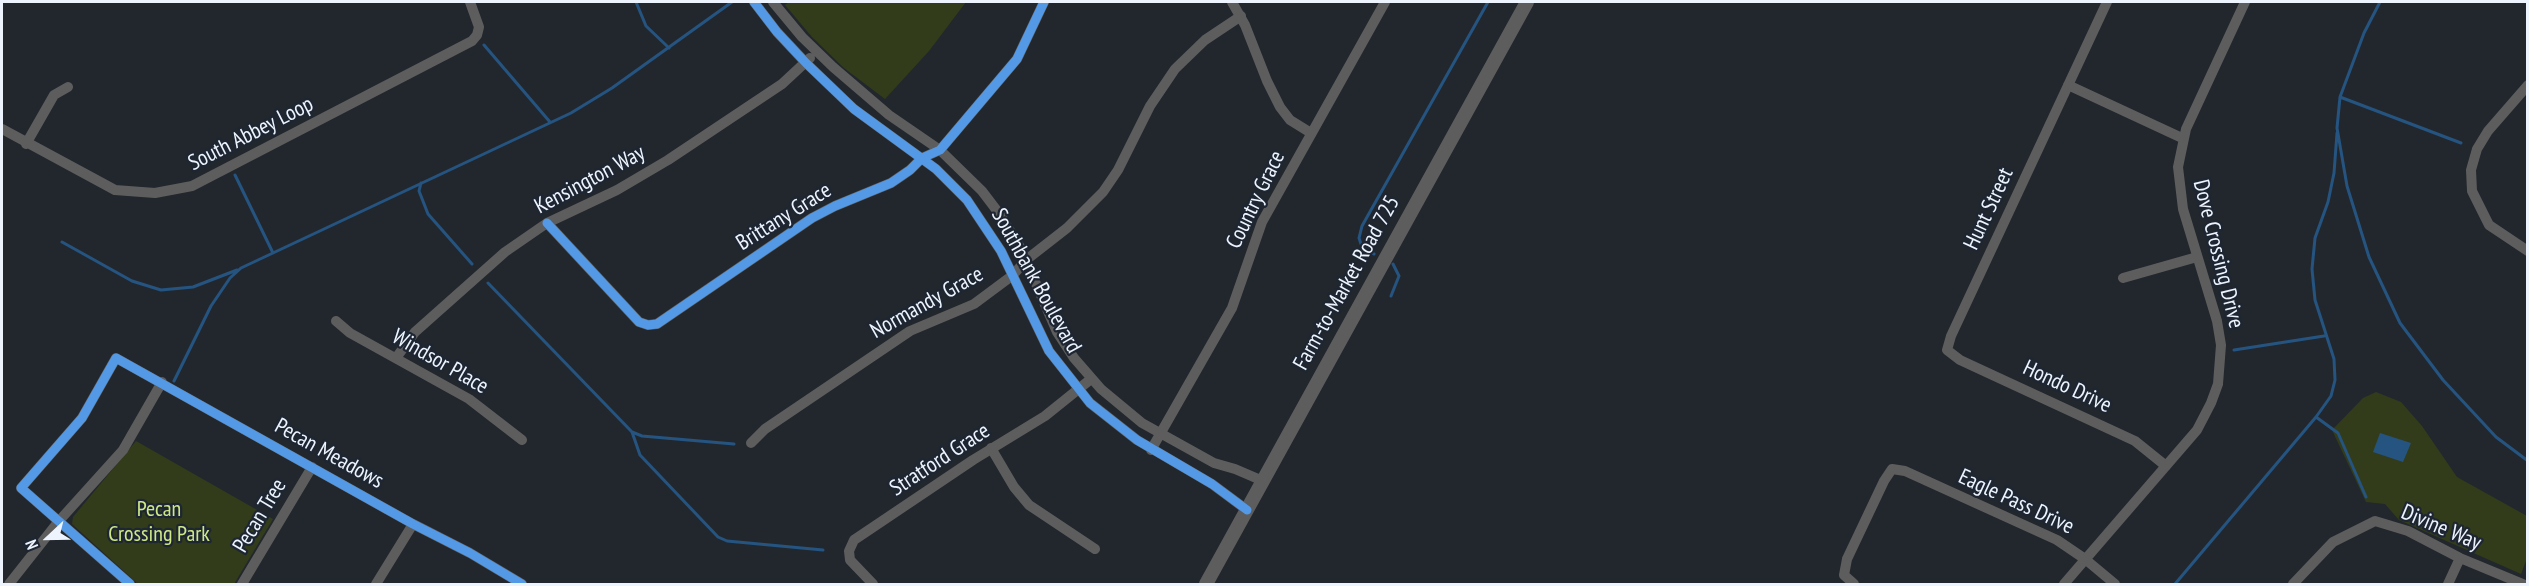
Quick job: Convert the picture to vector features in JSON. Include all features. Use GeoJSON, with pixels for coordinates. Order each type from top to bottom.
{"type":"FeatureCollection","features":[{"type":"Feature","properties":{"kind":"street","name":"South Abbey Loop"},"geometry":{"type":"LineString","coordinates":[[2,129],[115,190],[155,194],[192,186],[472,41],[479,27],[470,2]]}},
{"type":"Feature","properties":{"kind":"street","name":"Southbank Boulevard"},"geometry":{"type":"LineString","coordinates":[[754,2],[806,63],[854,109],[922,158],[946,178],[971,206],[992,236],[1013,275],[1041,338],[1079,391],[1110,421],[1151,450],[1212,484],[1247,510]]}},
{"type":"Feature","properties":{"kind":"street","name":"Southbank Boulevard"},"geometry":{"type":"LineString","coordinates":[[773,2],[817,52],[865,95],[940,150],[988,198],[1014,236],[1050,319],[1091,379],[1120,407],[1160,433],[1222,466],[1263,481]]}},
{"type":"Feature","properties":{"kind":"street","name":"Brittany Grace"},"geometry":{"type":"LineString","coordinates":[[547,223],[636,319],[648,326],[661,322],[812,218],[891,183],[910,170],[922,158],[940,150],[1017,58],[1044,2]]}},
{"type":"Feature","properties":{"kind":"street"},"geometry":{"type":"LineString","coordinates":[[1232,2],[1241,16],[1280,107],[1290,120],[1311,133]]}},
{"type":"Feature","properties":{"kind":"street","name":"Country Grace"},"geometry":{"type":"LineString","coordinates":[[1151,450],[1229,313],[1257,233],[1385,2]]}},
{"type":"Feature","properties":{"kind":"street","name":"Farm-to-Market Road 725"},"geometry":{"type":"LineString","coordinates":[[1206,585],[1527,2]]}},
{"type":"Feature","properties":{"kind":"street","name":"Hunt Street"},"geometry":{"type":"LineString","coordinates":[[1947,350],[1956,325],[2107,2]]}},
{"type":"Feature","properties":{"kind":"street","name":"Dove Crossing Drive"},"geometry":{"type":"LineString","coordinates":[[2064,585],[2197,430],[2211,403],[2221,366],[2217,321],[2183,209],[2178,174],[2182,138],[2245,2]]}},
{"type":"Feature","properties":{"kind":"street","name":"Normandy Grace"},"geometry":{"type":"LineString","coordinates":[[751,443],[765,429],[910,331],[974,304],[1013,275],[1026,260],[1077,219],[1107,187],[1127,154],[1150,106],[1175,69],[1205,40],[1241,16]]}},
{"type":"Feature","properties":{"kind":"street","name":"Kensington Way"},"geometry":{"type":"LineString","coordinates":[[396,358],[408,339],[492,262],[547,223],[617,190],[659,166],[782,84],[817,52]]}},
{"type":"Feature","properties":{"kind":"street"},"geometry":{"type":"LineString","coordinates":[[2068,85],[2182,138]]}},
{"type":"Feature","properties":{"kind":"street"},"geometry":{"type":"LineString","coordinates":[[2528,85],[2487,131],[2477,150],[2471,170],[2472,191],[2490,225],[2528,251]]}},
{"type":"Feature","properties":{"kind":"street"},"geometry":{"type":"LineString","coordinates":[[26,144],[54,95],[68,87]]}},
{"type":"Feature","properties":{"kind":"street"},"geometry":{"type":"LineString","coordinates":[[2122,278],[2197,257]]}},
{"type":"Feature","properties":{"kind":"street","name":"Windsor Place"},"geometry":{"type":"LineString","coordinates":[[336,321],[350,333],[474,403],[522,440]]}},
{"type":"Feature","properties":{"kind":"street","name":"Hondo Drive"},"geometry":{"type":"LineString","coordinates":[[1947,350],[1960,360],[2135,441],[2166,466]]}},
{"type":"Feature","properties":{"kind":"street","name":"Pecan Meadows"},"geometry":{"type":"LineString","coordinates":[[58,522],[21,488],[82,418],[116,358],[413,524],[470,553],[515,583]]}},
{"type":"Feature","properties":{"kind":"street","name":"Stratford Grace"},"geometry":{"type":"LineString","coordinates":[[873,585],[850,560],[849,551],[854,540],[991,448],[1045,416],[1079,391],[1091,379]]}},
{"type":"Feature","properties":{"kind":"street"},"geometry":{"type":"LineString","coordinates":[[9,585],[58,522],[123,450],[162,382]]}},
{"type":"Feature","properties":{"kind":"street"},"geometry":{"type":"LineString","coordinates":[[991,448],[1014,487],[1029,505],[1095,549]]}},
{"type":"Feature","properties":{"kind":"street"},"geometry":{"type":"LineString","coordinates":[[1212,484],[1222,466]]}},
{"type":"Feature","properties":{"kind":"street","name":"Pecan Tree"},"geometry":{"type":"LineString","coordinates":[[242,585],[312,467]]}},
{"type":"Feature","properties":{"kind":"street","name":"Eagle Pass Drive"},"geometry":{"type":"LineString","coordinates":[[1854,585],[1844,575],[1847,559],[1892,469],[1905,471],[2057,540],[2085,559],[2115,585]]}},
{"type":"Feature","properties":{"kind":"street","name":"Divine Way"},"geometry":{"type":"LineString","coordinates":[[2293,585],[2333,542],[2375,521],[2408,531],[2460,558],[2523,585]]}},
{"type":"Feature","properties":{"kind":"street"},"geometry":{"type":"LineString","coordinates":[[58,522],[130,585]]}},
{"type":"Feature","properties":{"kind":"street"},"geometry":{"type":"LineString","coordinates":[[375,585],[413,524]]}},
{"type":"Feature","properties":{"kind":"street"},"geometry":{"type":"LineString","coordinates":[[2448,585],[2460,558]]}},
{"type":"Feature","properties":{"kind":"green space"},"geometry":{"type":"Polygon","coordinates":[[[789,2],[966,2],[929,51],[885,99],[844,68],[812,37],[785,5],[789,2]]]}},
{"type":"Feature","properties":{"kind":"green space"},"geometry":{"type":"Polygon","coordinates":[[[2376,392],[2401,402],[2422,426],[2457,477],[2527,516],[2527,558],[2521,574],[2399,520],[2385,504],[2366,502],[2332,430],[2363,398],[2376,392]]]}},
{"type":"Feature","properties":{"kind":"green space","name":"Pecan Crossing Park"},"geometry":{"type":"Polygon","coordinates":[[[136,441],[273,519],[234,584],[138,584],[72,524],[73,517],[136,441]]]}},
{"type":"Feature","properties":{"kind":"water"},"geometry":{"type":"Polygon","coordinates":[[[2380,433],[2411,443],[2403,462],[2373,452],[2380,433]]]}},
{"type":"Feature","properties":{"kind":"waterway"},"geometry":{"type":"LineString","coordinates":[[636,2],[646,26],[669,48]]}},
{"type":"Feature","properties":{"kind":"waterway"},"geometry":{"type":"LineString","coordinates":[[174,381],[211,306],[230,278],[241,268],[571,113],[612,88],[732,2]]}},
{"type":"Feature","properties":{"kind":"waterway"},"geometry":{"type":"LineString","coordinates":[[1374,254],[1361,244],[1359,238],[1362,226],[1488,2]]}},
{"type":"Feature","properties":{"kind":"waterway"},"geometry":{"type":"LineString","coordinates":[[2380,2],[2364,33],[2340,97],[2337,128],[2347,186],[2369,257],[2400,323],[2443,380],[2496,437],[2528,461]]}},
{"type":"Feature","properties":{"kind":"waterway"},"geometry":{"type":"LineString","coordinates":[[484,45],[550,122]]}},
{"type":"Feature","properties":{"kind":"waterway"},"geometry":{"type":"LineString","coordinates":[[2340,97],[2461,143]]}},
{"type":"Feature","properties":{"kind":"waterway"},"geometry":{"type":"LineString","coordinates":[[2175,584],[2316,417],[2331,396],[2335,380],[2334,359],[2315,300],[2312,269],[2315,238],[2328,202],[2334,173],[2337,133]]}},
{"type":"Feature","properties":{"kind":"waterway"},"geometry":{"type":"LineString","coordinates":[[235,175],[273,253]]}},
{"type":"Feature","properties":{"kind":"waterway"},"geometry":{"type":"LineString","coordinates":[[421,183],[419,191],[428,214],[472,264]]}},
{"type":"Feature","properties":{"kind":"waterway"},"geometry":{"type":"LineString","coordinates":[[62,242],[132,281],[161,290],[193,287],[237,270]]}},
{"type":"Feature","properties":{"kind":"waterway"},"geometry":{"type":"LineString","coordinates":[[1391,296],[1399,276],[1393,264]]}},
{"type":"Feature","properties":{"kind":"waterway"},"geometry":{"type":"LineString","coordinates":[[488,283],[632,432],[640,455],[718,537],[727,541],[823,550]]}},
{"type":"Feature","properties":{"kind":"waterway"},"geometry":{"type":"LineString","coordinates":[[2234,350],[2324,336]]}},
{"type":"Feature","properties":{"kind":"waterway"},"geometry":{"type":"LineString","coordinates":[[2316,417],[2338,433],[2366,497]]}},
{"type":"Feature","properties":{"kind":"waterway"},"geometry":{"type":"LineString","coordinates":[[632,432],[642,436],[734,444]]}},
{"type":"Feature","properties":{"kind":"cycle path"},"geometry":{"type":"LineString","coordinates":[[754,2],[777,32],[854,109],[936,169],[967,200],[1001,251],[1049,351],[1090,403],[1137,440],[1212,484],[1247,510]]}},
{"type":"Feature","properties":{"kind":"cycle path"},"geometry":{"type":"LineString","coordinates":[[547,223],[639,322],[648,325],[657,324],[812,218],[891,183],[910,170],[922,158],[940,150],[1017,59],[1044,2]]}},
{"type":"Feature","properties":{"kind":"cycle path"},"geometry":{"type":"LineString","coordinates":[[130,584],[21,488],[82,418],[116,358],[522,584]]}}]}
